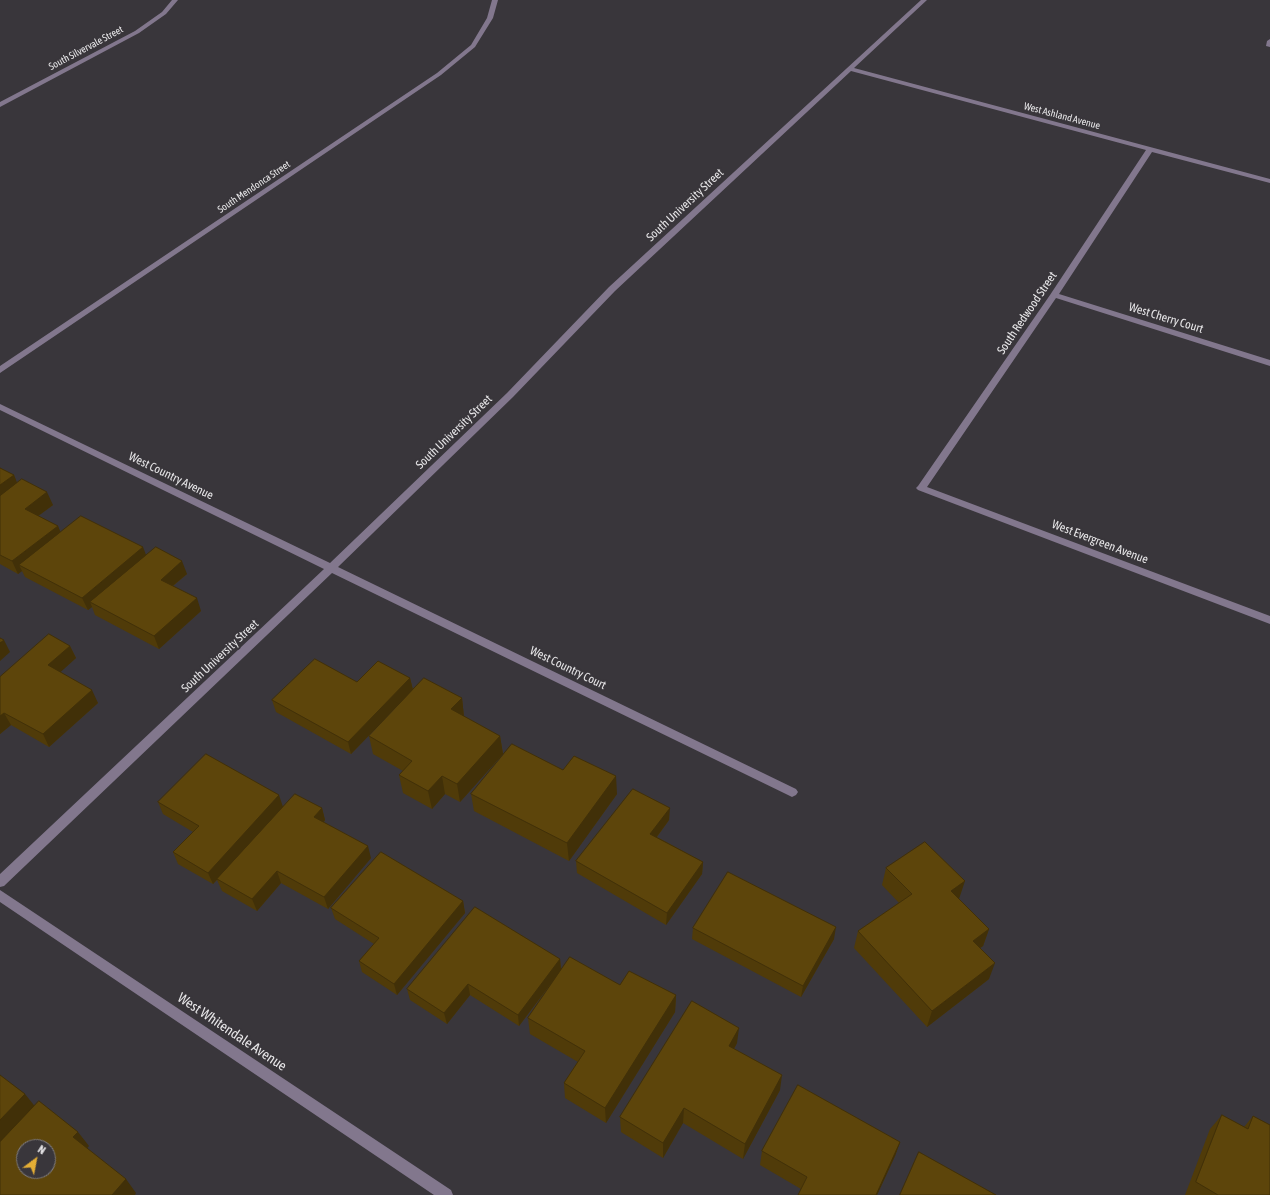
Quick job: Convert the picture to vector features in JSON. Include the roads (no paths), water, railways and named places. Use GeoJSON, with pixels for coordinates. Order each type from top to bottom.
{"type":"FeatureCollection","features":[{"type":"Feature","properties":{"kind":"street","name":"South Silvervale Street"},"geometry":{"type":"LineString","coordinates":[[0,105],[137,32],[164,13],[176,0]]}},
{"type":"Feature","properties":{"kind":"street","name":"South Mendonca Street"},"geometry":{"type":"LineString","coordinates":[[0,370],[439,74],[473,46],[490,18],[495,0]]}},
{"type":"Feature","properties":{"kind":"street","name":"South University Street"},"geometry":{"type":"LineString","coordinates":[[0,882],[332,567],[510,395],[612,289],[924,0]]}},
{"type":"Feature","properties":{"kind":"street","name":"West Ashland Avenue"},"geometry":{"type":"LineString","coordinates":[[849,69],[1270,182]]}},
{"type":"Feature","properties":{"kind":"street"},"geometry":{"type":"LineString","coordinates":[[0,96],[11,100]]}},
{"type":"Feature","properties":{"kind":"street","name":"South Redwood Street"},"geometry":{"type":"LineString","coordinates":[[921,488],[1054,295],[1150,150]]}},
{"type":"Feature","properties":{"kind":"street","name":"West Cherry Court"},"geometry":{"type":"LineString","coordinates":[[1054,295],[1270,363]]}},
{"type":"Feature","properties":{"kind":"street","name":"West Country Avenue"},"geometry":{"type":"LineString","coordinates":[[0,407],[332,567]]}},
{"type":"Feature","properties":{"kind":"street","name":"West Evergreen Avenue"},"geometry":{"type":"LineString","coordinates":[[921,488],[1270,620]]}},
{"type":"Feature","properties":{"kind":"street","name":"West Country Court"},"geometry":{"type":"LineString","coordinates":[[332,567],[792,792]]}},
{"type":"Feature","properties":{"kind":"street","name":"West Whitendale Avenue"},"geometry":{"type":"LineString","coordinates":[[0,895],[446,1195]]}}]}
